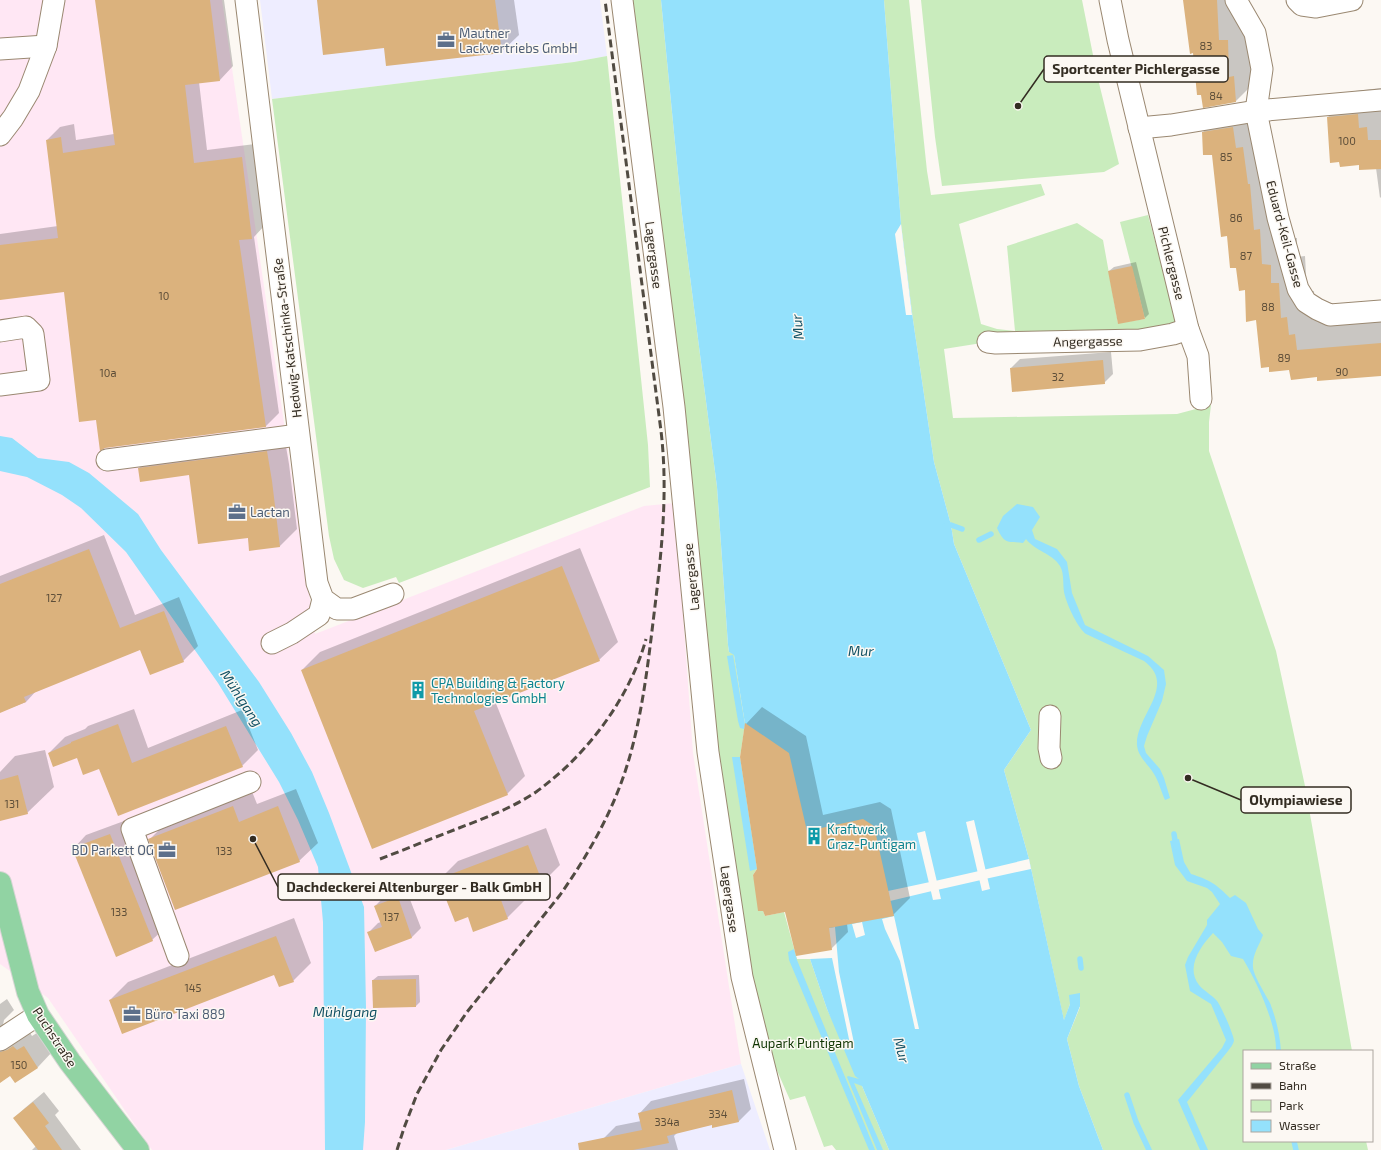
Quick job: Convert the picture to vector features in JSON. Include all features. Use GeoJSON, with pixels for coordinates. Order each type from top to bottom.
{"type":"FeatureCollection","features":[{"type":"Feature","properties":{"kind":"main road","name":"Puchstraße"},"geometry":{"type":"LineString","coordinates":[[0,884],[28,992],[38,1015],[70,1062],[138,1150]]}},
{"type":"Feature","properties":{"kind":"street"},"geometry":{"type":"LineString","coordinates":[[0,135],[13,118],[29,92],[46,46],[54,0]]}},
{"type":"Feature","properties":{"kind":"street","name":"Hedwig-Katschinka-Straße"},"geometry":{"type":"LineString","coordinates":[[246,0],[317,584],[323,599]]}},
{"type":"Feature","properties":{"kind":"street","name":"Lagergasse"},"geometry":{"type":"LineString","coordinates":[[622,0],[674,406],[708,752],[742,977],[785,1150]]}},
{"type":"Feature","properties":{"kind":"street","name":"Pichlergasse"},"geometry":{"type":"LineString","coordinates":[[1110,0],[1118,40],[1188,329],[1198,356],[1201,399]]}},
{"type":"Feature","properties":{"kind":"street","name":"Eduard-Keil-Gasse"},"geometry":{"type":"LineString","coordinates":[[1236,0],[1255,33],[1262,69],[1256,111],[1278,218],[1298,289],[1306,302],[1330,315],[1381,311]]}},
{"type":"Feature","properties":{"kind":"street"},"geometry":{"type":"LineString","coordinates":[[1297,0],[1302,5],[1316,7],[1352,0]]}},
{"type":"Feature","properties":{"kind":"street"},"geometry":{"type":"LineString","coordinates":[[0,48],[46,46]]}},
{"type":"Feature","properties":{"kind":"street"},"geometry":{"type":"LineString","coordinates":[[1139,128],[1256,111],[1381,100]]}},
{"type":"Feature","properties":{"kind":"street"},"geometry":{"type":"LineString","coordinates":[[0,331],[26,327],[32,334],[39,380],[0,385]]}},
{"type":"Feature","properties":{"kind":"street","name":"Angergasse"},"geometry":{"type":"LineString","coordinates":[[988,342],[1140,340],[1173,334],[1188,329]]}},
{"type":"Feature","properties":{"kind":"street"},"geometry":{"type":"LineString","coordinates":[[107,460],[298,435]]}},
{"type":"Feature","properties":{"kind":"street"},"geometry":{"type":"LineString","coordinates":[[272,643],[292,634],[319,615],[323,599],[337,609],[353,610],[393,594]]}},
{"type":"Feature","properties":{"kind":"street"},"geometry":{"type":"LineString","coordinates":[[1050,716],[1049,748],[1051,758]]}},
{"type":"Feature","properties":{"kind":"street"},"geometry":{"type":"LineString","coordinates":[[178,956],[132,829],[250,782]]}},
{"type":"Feature","properties":{"kind":"street"},"geometry":{"type":"LineString","coordinates":[[0,1040],[38,1015]]}},
{"type":"Feature","properties":{"kind":"shaded area"},"geometry":{"type":"Polygon","coordinates":[[[0,0],[222,0],[315,634],[644,506],[675,503],[693,753],[741,1064],[446,1150],[152,1150],[48,998],[0,964],[0,0]]]}},
{"type":"Feature","properties":{"kind":"shaded area","name":"Mautner Lackvertriebs GmbH"},"geometry":{"type":"Polygon","coordinates":[[[260,0],[600,0],[607,56],[574,62],[272,99],[260,0]]]}},
{"type":"Feature","properties":{"kind":"shaded area"},"geometry":{"type":"Polygon","coordinates":[[[741,1064],[770,1150],[446,1150],[741,1064]]]}},
{"type":"Feature","properties":{"kind":"green space","name":"Aupark Puntigam"},"geometry":{"type":"Polygon","coordinates":[[[630,0],[661,0],[682,214],[717,487],[728,645],[729,652],[734,654],[745,724],[740,757],[757,869],[753,875],[765,916],[784,912],[797,959],[810,959],[827,1009],[861,1081],[889,1150],[836,1150],[832,1145],[824,1147],[805,1096],[790,1100],[768,1050],[750,974],[713,709],[630,0]]]}},
{"type":"Feature","properties":{"kind":"green space"},"geometry":{"type":"Polygon","coordinates":[[[884,0],[909,0],[927,171],[931,195],[1041,184],[1045,195],[959,224],[981,324],[997,329],[1015,331],[1007,246],[1077,223],[1103,240],[1118,323],[1145,319],[1120,222],[1148,215],[1177,323],[1188,329],[988,342],[944,349],[953,418],[1177,414],[1211,405],[1209,422],[1209,451],[1276,651],[1305,786],[1352,1050],[1243,1050],[1243,1142],[1366,1142],[1368,1150],[1103,1150],[1079,1086],[1067,1039],[1080,1007],[1070,1004],[1064,1021],[1029,859],[1004,770],[1031,730],[954,544],[951,525],[934,462],[913,320],[901,224],[884,0]]]}},
{"type":"Feature","properties":{"kind":"green space"},"geometry":{"type":"Polygon","coordinates":[[[921,0],[1082,0],[1097,75],[1119,164],[1104,172],[942,186],[935,137],[921,0]]]}},
{"type":"Feature","properties":{"kind":"green space"},"geometry":{"type":"Polygon","coordinates":[[[607,56],[648,445],[650,487],[399,583],[396,577],[363,588],[344,580],[334,559],[329,536],[272,99],[574,62],[607,56]]]}},
{"type":"Feature","properties":{"kind":"water","name":"Mur"},"geometry":{"type":"Polygon","coordinates":[[[661,0],[884,0],[901,224],[913,320],[934,462],[951,525],[954,544],[1031,730],[1004,770],[1029,859],[1064,1020],[1070,1004],[1069,995],[1080,993],[1080,1006],[1067,1039],[1079,1086],[1103,1150],[889,1150],[862,1086],[854,1083],[883,1150],[877,1150],[847,1077],[859,1079],[855,1076],[827,1009],[810,959],[832,958],[850,1044],[854,1043],[839,972],[835,927],[829,928],[745,724],[734,655],[729,652],[717,487],[682,214],[661,0]],[[974,820],[966,822],[982,891],[990,889],[974,820]],[[925,831],[917,833],[933,900],[941,899],[925,831]],[[894,916],[882,919],[900,961],[915,1029],[919,1029],[894,916]],[[862,922],[852,924],[856,938],[865,935],[862,922]]]}},
{"type":"Feature","properties":{"kind":"water","name":"Mühlgang"},"geometry":{"type":"Polygon","coordinates":[[[0,436],[12,438],[38,458],[69,462],[89,473],[138,514],[161,550],[259,682],[291,733],[312,772],[364,907],[366,1008],[365,1122],[363,1150],[325,1150],[323,922],[318,867],[298,820],[279,782],[218,683],[126,552],[81,508],[62,495],[27,477],[0,471],[0,436]]]}},
{"type":"Feature","properties":{"kind":"water"},"geometry":{"type":"Polygon","coordinates":[[[1017,504],[1033,507],[1040,517],[1032,530],[1035,539],[1057,549],[1067,562],[1072,593],[1085,625],[1148,656],[1164,670],[1166,684],[1162,701],[1144,746],[1146,753],[1160,769],[1170,798],[1165,800],[1156,777],[1141,757],[1137,745],[1138,734],[1156,691],[1157,681],[1153,671],[1144,661],[1086,634],[1083,631],[1066,601],[1062,569],[1053,558],[1026,539],[1023,543],[1010,542],[1002,537],[997,528],[1003,516],[1017,504]]]}},
{"type":"Feature","properties":{"kind":"water"},"geometry":{"type":"Polygon","coordinates":[[[733,655],[745,725],[744,729],[740,728],[738,721],[727,656],[733,655]]]}},
{"type":"Feature","properties":{"kind":"water"},"geometry":{"type":"Polygon","coordinates":[[[732,757],[740,757],[757,869],[750,871],[732,757]]]}},
{"type":"Feature","properties":{"kind":"water"},"geometry":{"type":"Polygon","coordinates":[[[1179,839],[1184,862],[1191,874],[1212,883],[1230,898],[1235,895],[1246,903],[1258,929],[1263,935],[1255,955],[1253,967],[1257,980],[1270,1003],[1277,1027],[1281,1050],[1276,1050],[1270,1017],[1260,991],[1243,959],[1231,956],[1222,942],[1213,933],[1196,957],[1194,964],[1195,978],[1199,985],[1219,1004],[1230,1027],[1234,1041],[1228,1051],[1187,1102],[1208,1150],[1200,1150],[1178,1100],[1222,1048],[1226,1040],[1211,1004],[1190,991],[1185,965],[1188,957],[1207,925],[1207,920],[1220,904],[1212,892],[1207,888],[1187,881],[1175,865],[1170,841],[1179,839]]]}},
{"type":"Feature","properties":{"kind":"water"},"geometry":{"type":"Polygon","coordinates":[[[794,949],[797,960],[875,1150],[869,1150],[789,960],[788,952],[794,949]]]}},
{"type":"Feature","properties":{"kind":"pier"},"geometry":{"type":"Polygon","coordinates":[[[901,224],[912,315],[906,315],[895,234],[901,224]]]}},
{"type":"Feature","properties":{"kind":"pier"},"geometry":{"type":"Polygon","coordinates":[[[1029,859],[1031,869],[985,879],[983,870],[1029,859]]]}},
{"type":"Feature","properties":{"kind":"pier"},"geometry":{"type":"Polygon","coordinates":[[[979,871],[981,880],[937,890],[935,881],[979,871]]]}},
{"type":"Feature","properties":{"kind":"pier"},"geometry":{"type":"Polygon","coordinates":[[[930,882],[932,891],[890,901],[888,891],[930,882]]]}},
{"type":"Feature","properties":{"kind":"building"},"geometry":{"type":"Polygon","coordinates":[[[95,0],[210,0],[220,81],[185,85],[194,163],[242,157],[252,239],[239,240],[266,427],[105,448],[100,451],[96,420],[79,422],[64,292],[0,300],[0,245],[58,238],[46,140],[61,137],[63,153],[115,145],[95,0]]]}},
{"type":"Feature","properties":{"kind":"building","name":"Mautner Lackvertriebs GmbH"},"geometry":{"type":"Polygon","coordinates":[[[317,0],[495,0],[502,53],[386,66],[384,48],[323,55],[317,0]]]}},
{"type":"Feature","properties":{"kind":"building"},"geometry":{"type":"Polygon","coordinates":[[[1183,0],[1217,0],[1219,40],[1228,40],[1229,77],[1234,76],[1236,102],[1203,108],[1201,95],[1197,95],[1193,53],[1190,54],[1183,0]]]}},
{"type":"Feature","properties":{"kind":"building"},"geometry":{"type":"Polygon","coordinates":[[[1358,114],[1359,128],[1367,127],[1368,140],[1381,140],[1381,169],[1359,170],[1359,165],[1340,167],[1339,162],[1330,163],[1327,117],[1358,114]]]}},
{"type":"Feature","properties":{"kind":"building"},"geometry":{"type":"Polygon","coordinates":[[[1233,127],[1236,148],[1243,147],[1248,184],[1250,184],[1254,230],[1260,229],[1262,264],[1271,265],[1271,283],[1279,283],[1281,318],[1287,317],[1289,335],[1295,334],[1297,350],[1381,343],[1381,376],[1317,381],[1317,377],[1291,380],[1289,370],[1269,372],[1269,367],[1261,368],[1256,320],[1246,322],[1245,290],[1239,291],[1236,268],[1230,268],[1227,236],[1221,237],[1212,155],[1203,155],[1202,132],[1233,127]]]}},
{"type":"Feature","properties":{"kind":"building"},"geometry":{"type":"Polygon","coordinates":[[[1132,266],[1145,319],[1118,324],[1108,271],[1132,266]]]}},
{"type":"Feature","properties":{"kind":"building"},"geometry":{"type":"Polygon","coordinates":[[[1103,360],[1105,384],[1012,392],[1010,368],[1103,360]]]}},
{"type":"Feature","properties":{"kind":"building"},"geometry":{"type":"Polygon","coordinates":[[[267,451],[280,547],[249,551],[248,538],[198,544],[189,475],[140,482],[138,468],[267,451]]]}},
{"type":"Feature","properties":{"kind":"building"},"geometry":{"type":"Polygon","coordinates":[[[89,549],[120,628],[164,611],[184,662],[150,675],[140,650],[24,697],[26,702],[0,713],[0,584],[89,549]]]}},
{"type":"Feature","properties":{"kind":"building","name":"CPA Building & Factory Technologies GmbH"},"geometry":{"type":"Polygon","coordinates":[[[562,566],[600,661],[474,711],[508,795],[372,849],[301,670],[562,566]]]}},
{"type":"Feature","properties":{"kind":"building","name":"Kraftwerk Graz-Puntigam"},"geometry":{"type":"Polygon","coordinates":[[[745,723],[789,753],[807,831],[863,819],[874,826],[894,916],[829,928],[832,950],[796,956],[785,912],[765,916],[763,911],[758,911],[753,875],[757,869],[740,757],[745,723]]]}},
{"type":"Feature","properties":{"kind":"building"},"geometry":{"type":"Polygon","coordinates":[[[118,724],[132,763],[226,726],[243,767],[118,816],[99,769],[83,775],[77,758],[53,767],[48,753],[71,742],[118,724]]]}},
{"type":"Feature","properties":{"kind":"building"},"geometry":{"type":"Polygon","coordinates":[[[18,775],[28,814],[0,821],[0,780],[18,775]]]}},
{"type":"Feature","properties":{"kind":"building"},"geometry":{"type":"Polygon","coordinates":[[[233,806],[239,822],[278,806],[300,862],[175,910],[148,839],[233,806]]]}},
{"type":"Feature","properties":{"kind":"building"},"geometry":{"type":"Polygon","coordinates":[[[110,834],[153,941],[116,957],[72,848],[110,834]]]}},
{"type":"Feature","properties":{"kind":"building"},"geometry":{"type":"Polygon","coordinates":[[[528,845],[543,884],[501,900],[508,919],[473,932],[468,917],[455,922],[438,879],[528,845]]]}},
{"type":"Feature","properties":{"kind":"building"},"geometry":{"type":"Polygon","coordinates":[[[398,897],[412,938],[375,952],[367,932],[382,927],[374,906],[398,897]]]}},
{"type":"Feature","properties":{"kind":"building"},"geometry":{"type":"Polygon","coordinates":[[[276,936],[294,982],[279,987],[274,975],[122,1034],[109,1000],[276,936]]]}},
{"type":"Feature","properties":{"kind":"building"},"geometry":{"type":"Polygon","coordinates":[[[416,979],[416,1007],[373,1008],[372,980],[416,979]]]}},
{"type":"Feature","properties":{"kind":"building"},"geometry":{"type":"Polygon","coordinates":[[[13,1046],[17,1050],[24,1046],[38,1068],[15,1083],[10,1076],[0,1083],[0,1052],[13,1046]]]}},
{"type":"Feature","properties":{"kind":"building"},"geometry":{"type":"Polygon","coordinates":[[[732,1090],[739,1122],[712,1128],[712,1125],[667,1136],[669,1143],[633,1150],[579,1150],[578,1143],[642,1130],[638,1113],[732,1090]]]}},
{"type":"Feature","properties":{"kind":"building"},"geometry":{"type":"Polygon","coordinates":[[[33,1102],[49,1123],[45,1126],[62,1150],[38,1150],[13,1118],[33,1102]]]}},
{"type":"Feature","properties":{"kind":"waterway"},"geometry":{"type":"LineString","coordinates":[[945,526],[951,525],[962,529]]}},
{"type":"Feature","properties":{"kind":"waterway"},"geometry":{"type":"LineString","coordinates":[[979,540],[991,534]]}},
{"type":"Feature","properties":{"kind":"waterway"},"geometry":{"type":"LineString","coordinates":[[1174,834],[1176,847]]}},
{"type":"Feature","properties":{"kind":"waterway"},"geometry":{"type":"LineString","coordinates":[[1080,959],[1081,968]]}},
{"type":"Feature","properties":{"kind":"waterway"},"geometry":{"type":"LineString","coordinates":[[1127,1095],[1136,1122],[1149,1150]]}},
{"type":"Feature","properties":{"kind":"waterway"},"geometry":{"type":"LineString","coordinates":[[1294,1142],[1296,1150]]}},
{"type":"Feature","properties":{"kind":"railway"},"geometry":{"type":"LineString","coordinates":[[397,1150],[417,1094],[441,1050],[467,1012],[560,895],[602,826],[611,808],[625,771],[636,734],[643,698],[651,643],[662,541],[664,497],[663,453],[605,0]]}},
{"type":"Feature","properties":{"kind":"railway"},"geometry":{"type":"LineString","coordinates":[[380,859],[508,808],[527,798],[554,778],[586,746],[601,728],[615,707],[628,686],[646,639]]}},
{"type":"Feature","properties":{"kind":"place","name":"Mautner Lackvertriebs GmbH"},"geometry":{"type":"Point","coordinates":[446,40]}},
{"type":"Feature","properties":{"kind":"place","name":"Sportcenter Pichlergasse"},"geometry":{"type":"Point","coordinates":[1018,106]}},
{"type":"Feature","properties":{"kind":"place","name":"Lactan"},"geometry":{"type":"Point","coordinates":[237,512]}},
{"type":"Feature","properties":{"kind":"place","name":"CPA Building & Factory Technologies GmbH"},"geometry":{"type":"Point","coordinates":[418,690]}},
{"type":"Feature","properties":{"kind":"place","name":"Olympiawiese"},"geometry":{"type":"Point","coordinates":[1188,778]}},
{"type":"Feature","properties":{"kind":"place","name":"Kraftwerk Graz-Puntigam"},"geometry":{"type":"Point","coordinates":[814,836]}},
{"type":"Feature","properties":{"kind":"place","name":"Dachdeckerei Altenburger - Balk GmbH"},"geometry":{"type":"Point","coordinates":[253,839]}},
{"type":"Feature","properties":{"kind":"place","name":"BD Parkett OG"},"geometry":{"type":"Point","coordinates":[167,850]}},
{"type":"Feature","properties":{"kind":"place","name":"Büro Taxi 889"},"geometry":{"type":"Point","coordinates":[132,1014]}}]}
